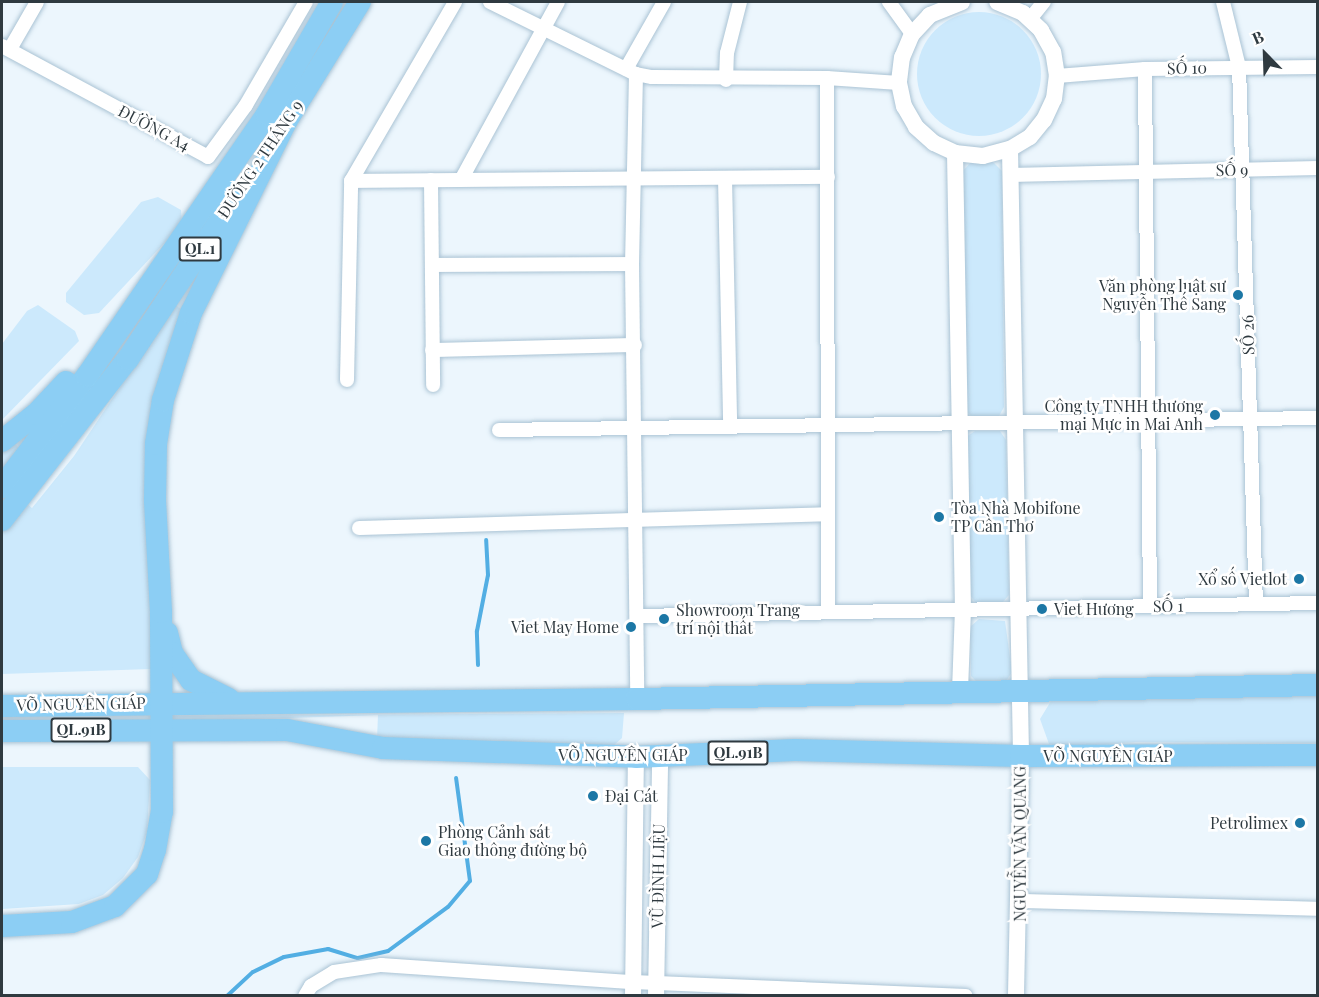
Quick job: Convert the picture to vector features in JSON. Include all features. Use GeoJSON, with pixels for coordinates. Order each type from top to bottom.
{"type":"FeatureCollection","features":[{"type":"Feature","properties":{"kind":"highway","name":"ĐƯỜNG 2 THÁNG 9"},"geometry":{"type":"LineString","coordinates":[[13,484],[267,114],[332,2]]}},
{"type":"Feature","properties":{"kind":"highway","name":"ĐƯỜNG 2 THÁNG 9"},"geometry":{"type":"LineString","coordinates":[[13,484],[128,359],[286,122],[360,2]]}},
{"type":"Feature","properties":{"kind":"highway"},"geometry":{"type":"LineString","coordinates":[[2,926],[50,925],[94,917],[115,906],[147,874],[162,812],[161,612],[154,500],[156,444],[163,400],[191,313],[286,122]]}},
{"type":"Feature","properties":{"kind":"highway"},"geometry":{"type":"LineString","coordinates":[[2,441],[36,414],[106,339],[166,260]]}},
{"type":"Feature","properties":{"kind":"highway","name":"QL.1"},"geometry":{"type":"LineString","coordinates":[[2,520],[13,484]]}},
{"type":"Feature","properties":{"kind":"highway"},"geometry":{"type":"LineString","coordinates":[[161,612],[172,653],[186,674],[238,703]]}},
{"type":"Feature","properties":{"kind":"highway","name":"QL.91B"},"geometry":{"type":"LineString","coordinates":[[160,702],[637,699],[1317,685]]}},
{"type":"Feature","properties":{"kind":"highway","name":"VÕ NGUYÊN GIÁP"},"geometry":{"type":"LineString","coordinates":[[2,706],[160,702]]}},
{"type":"Feature","properties":{"kind":"highway","name":"VÕ NGUYÊN GIÁP"},"geometry":{"type":"LineString","coordinates":[[2,731],[287,730],[383,748],[636,757],[795,750],[1021,756],[1317,755]]}},
{"type":"Feature","properties":{"kind":"street"},"geometry":{"type":"LineString","coordinates":[[6,48],[37,2]]}},
{"type":"Feature","properties":{"kind":"street","name":"ĐƯỜNG A4"},"geometry":{"type":"LineString","coordinates":[[6,48],[208,157],[246,105],[306,2]]}},
{"type":"Feature","properties":{"kind":"street"},"geometry":{"type":"LineString","coordinates":[[347,380],[351,181],[456,2]]}},
{"type":"Feature","properties":{"kind":"street"},"geometry":{"type":"LineString","coordinates":[[490,2],[631,72],[726,80],[827,78],[899,83]]}},
{"type":"Feature","properties":{"kind":"street"},"geometry":{"type":"LineString","coordinates":[[460,180],[558,2]]}},
{"type":"Feature","properties":{"kind":"street"},"geometry":{"type":"LineString","coordinates":[[637,699],[639,616],[632,264],[631,72],[664,2]]}},
{"type":"Feature","properties":{"kind":"street"},"geometry":{"type":"LineString","coordinates":[[726,80],[728,53],[740,2]]}},
{"type":"Feature","properties":{"kind":"street"},"geometry":{"type":"LineString","coordinates":[[889,2],[912,34]]}},
{"type":"Feature","properties":{"kind":"street"},"geometry":{"type":"LineString","coordinates":[[962,2],[930,15],[912,34],[902,57],[899,83],[904,106],[916,127],[934,143],[955,153],[983,156],[1010,149],[1030,137],[1044,120],[1054,99],[1057,76],[1053,52],[1030,19],[997,2]]}},
{"type":"Feature","properties":{"kind":"street"},"geometry":{"type":"LineString","coordinates":[[1030,19],[1044,2]]}},
{"type":"Feature","properties":{"kind":"street","name":"SỐ 26"},"geometry":{"type":"LineString","coordinates":[[1223,2],[1239,67],[1256,604]]}},
{"type":"Feature","properties":{"kind":"street","name":"SỐ 10"},"geometry":{"type":"LineString","coordinates":[[1057,76],[1145,69],[1317,67]]}},
{"type":"Feature","properties":{"kind":"street"},"geometry":{"type":"LineString","coordinates":[[1145,69],[1151,420],[1150,606]]}},
{"type":"Feature","properties":{"kind":"street"},"geometry":{"type":"LineString","coordinates":[[827,78],[828,611]]}},
{"type":"Feature","properties":{"kind":"street","name":"NGUYỄN VĂN QUANG"},"geometry":{"type":"LineString","coordinates":[[1010,149],[1021,756],[1021,901],[1016,996]]}},
{"type":"Feature","properties":{"kind":"street"},"geometry":{"type":"LineString","coordinates":[[955,153],[963,609],[960,692]]}},
{"type":"Feature","properties":{"kind":"street","name":"SỐ 9"},"geometry":{"type":"LineString","coordinates":[[1010,175],[1317,168]]}},
{"type":"Feature","properties":{"kind":"street"},"geometry":{"type":"LineString","coordinates":[[351,181],[828,177]]}},
{"type":"Feature","properties":{"kind":"street"},"geometry":{"type":"LineString","coordinates":[[725,178],[730,426]]}},
{"type":"Feature","properties":{"kind":"street"},"geometry":{"type":"LineString","coordinates":[[431,180],[433,385]]}},
{"type":"Feature","properties":{"kind":"street"},"geometry":{"type":"LineString","coordinates":[[433,265],[632,264]]}},
{"type":"Feature","properties":{"kind":"street"},"geometry":{"type":"LineString","coordinates":[[432,350],[635,345]]}},
{"type":"Feature","properties":{"kind":"street"},"geometry":{"type":"LineString","coordinates":[[499,430],[1317,418]]}},
{"type":"Feature","properties":{"kind":"street"},"geometry":{"type":"LineString","coordinates":[[359,528],[828,514]]}},
{"type":"Feature","properties":{"kind":"street","name":"SỐ 1"},"geometry":{"type":"LineString","coordinates":[[639,616],[1317,603]]}},
{"type":"Feature","properties":{"kind":"street","name":"VŨ ĐÌNH LIỆU"},"geometry":{"type":"LineString","coordinates":[[656,989],[660,756]]}},
{"type":"Feature","properties":{"kind":"street","name":"VŨ ĐÌNH LIỆU"},"geometry":{"type":"LineString","coordinates":[[633,989],[636,757]]}},
{"type":"Feature","properties":{"kind":"street"},"geometry":{"type":"LineString","coordinates":[[1021,901],[1317,909]]}},
{"type":"Feature","properties":{"kind":"street"},"geometry":{"type":"LineString","coordinates":[[304,996],[311,986],[334,972],[381,965],[633,989],[966,996]]}},
{"type":"Feature","properties":{"kind":"shaded area"},"geometry":{"type":"Polygon","coordinates":[[[979,12],[1003,16],[1023,30],[1037,50],[1041,74],[1037,98],[1023,118],[1003,132],[979,136],[955,132],[935,118],[921,98],[917,74],[921,50],[935,30],[955,16],[979,12]]]}},
{"type":"Feature","properties":{"kind":"shaded area"},"geometry":{"type":"Polygon","coordinates":[[[971,162],[993,162],[1002,171],[1004,407],[999,416],[972,416],[967,412],[962,172],[971,162]]]}},
{"type":"Feature","properties":{"kind":"shaded area"},"geometry":{"type":"Polygon","coordinates":[[[158,197],[181,210],[182,224],[99,313],[84,315],[66,302],[66,293],[141,202],[158,197]]]}},
{"type":"Feature","properties":{"kind":"shaded area"},"geometry":{"type":"Polygon","coordinates":[[[38,305],[75,331],[79,341],[2,420],[2,344],[27,311],[38,305]]]}},
{"type":"Feature","properties":{"kind":"shaded area"},"geometry":{"type":"Polygon","coordinates":[[[175,305],[181,309],[159,399],[151,669],[2,674],[2,483],[32,508],[74,456],[175,305]]]}},
{"type":"Feature","properties":{"kind":"shaded area"},"geometry":{"type":"Polygon","coordinates":[[[975,431],[1000,431],[1006,440],[1009,595],[1000,605],[976,603],[970,595],[966,437],[975,431]]]}},
{"type":"Feature","properties":{"kind":"shaded area"},"geometry":{"type":"Polygon","coordinates":[[[13,442],[20,449],[2,469],[2,450],[13,442]]]}},
{"type":"Feature","properties":{"kind":"shaded area"},"geometry":{"type":"Polygon","coordinates":[[[979,619],[1005,621],[1012,672],[1005,683],[977,682],[971,676],[970,627],[979,619]]]}},
{"type":"Feature","properties":{"kind":"shaded area"},"geometry":{"type":"Polygon","coordinates":[[[1317,691],[1317,743],[1136,742],[1063,747],[1049,744],[1040,719],[1051,701],[1317,691]]]}},
{"type":"Feature","properties":{"kind":"shaded area"},"geometry":{"type":"Polygon","coordinates":[[[624,713],[622,738],[613,746],[377,739],[378,715],[173,722],[169,716],[624,713]]]}},
{"type":"Feature","properties":{"kind":"shaded area"},"geometry":{"type":"Polygon","coordinates":[[[2,767],[138,767],[150,780],[147,832],[138,857],[123,878],[103,895],[79,904],[2,909],[2,767]]]}},
{"type":"Feature","properties":{"kind":"waterway"},"geometry":{"type":"LineString","coordinates":[[478,665],[477,631],[488,575],[486,540]]}},
{"type":"Feature","properties":{"kind":"waterway"},"geometry":{"type":"LineString","coordinates":[[227,996],[253,972],[284,957],[328,949],[358,958],[388,951],[448,907],[470,881],[456,778]]}},
{"type":"Feature","properties":{"kind":"place","name":"Văn phòng luật sư Nguyễn Thế Sang"},"geometry":{"type":"Point","coordinates":[1238,295]}},
{"type":"Feature","properties":{"kind":"place","name":"Công ty TNHH thương mại Mực in Mai Anh"},"geometry":{"type":"Point","coordinates":[1215,415]}},
{"type":"Feature","properties":{"kind":"place","name":"Tòa Nhà Mobifone TP Cần Thơ"},"geometry":{"type":"Point","coordinates":[939,517]}},
{"type":"Feature","properties":{"kind":"place","name":"Xổ số Vietlot"},"geometry":{"type":"Point","coordinates":[1299,579]}},
{"type":"Feature","properties":{"kind":"place","name":"Viet Hương"},"geometry":{"type":"Point","coordinates":[1042,609]}},
{"type":"Feature","properties":{"kind":"place","name":"Showroom Trang trí nội thất"},"geometry":{"type":"Point","coordinates":[664,619]}},
{"type":"Feature","properties":{"kind":"place","name":"Viet May Home"},"geometry":{"type":"Point","coordinates":[631,627]}},
{"type":"Feature","properties":{"kind":"place","name":"Đại Cát"},"geometry":{"type":"Point","coordinates":[593,796]}},
{"type":"Feature","properties":{"kind":"place","name":"Petrolimex"},"geometry":{"type":"Point","coordinates":[1300,823]}},
{"type":"Feature","properties":{"kind":"place","name":"Phòng Cảnh sát Giao thông đường bộ"},"geometry":{"type":"Point","coordinates":[426,841]}}]}
